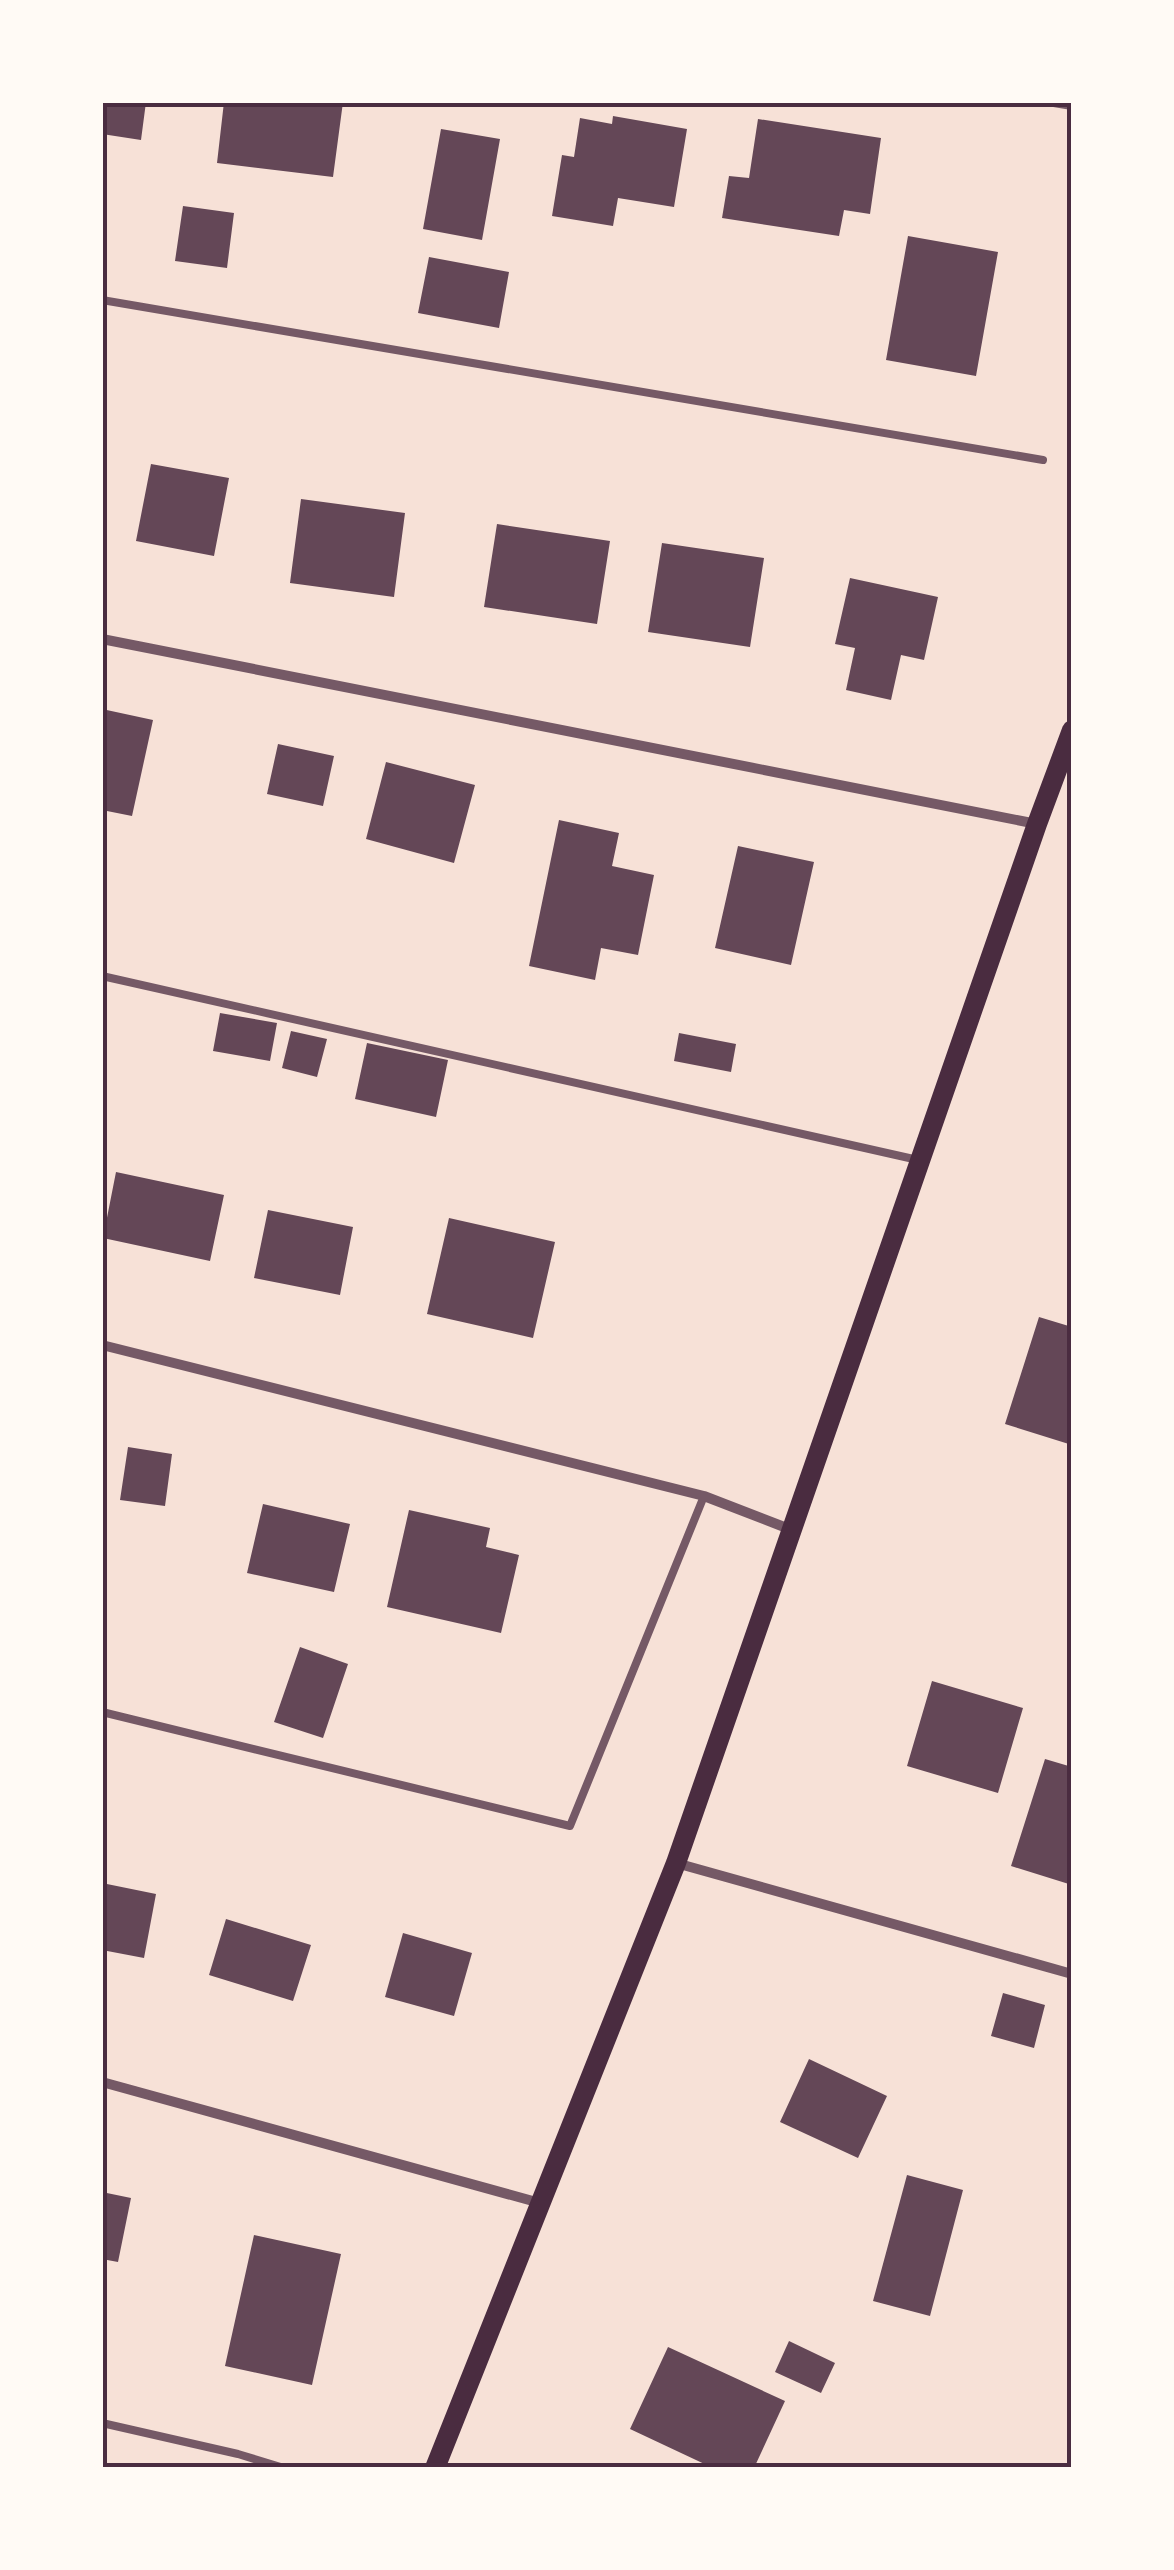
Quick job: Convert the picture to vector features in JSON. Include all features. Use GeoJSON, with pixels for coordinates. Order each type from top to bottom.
{"type":"FeatureCollection","features":[{"type":"Feature","properties":{"kind":"main road"},"geometry":{"type":"LineString","coordinates":[[435,2468],[676,1863],[1036,824],[1070,739]]}},
{"type":"Feature","properties":{"kind":"street"},"geometry":{"type":"LineString","coordinates":[[1054,102],[1072,105]]}},
{"type":"Feature","properties":{"kind":"street"},"geometry":{"type":"LineString","coordinates":[[102,640],[1036,824]]}},
{"type":"Feature","properties":{"kind":"street"},"geometry":{"type":"LineString","coordinates":[[102,1345],[704,1496],[794,1530]]}},
{"type":"Feature","properties":{"kind":"street"},"geometry":{"type":"LineString","coordinates":[[676,1863],[1072,1974]]}},
{"type":"Feature","properties":{"kind":"street"},"geometry":{"type":"LineString","coordinates":[[102,2082],[541,2204]]}},
{"type":"Feature","properties":{"kind":"lane"},"geometry":{"type":"LineString","coordinates":[[102,300],[1043,460]]}},
{"type":"Feature","properties":{"kind":"lane"},"geometry":{"type":"LineString","coordinates":[[102,976],[921,1160]]}},
{"type":"Feature","properties":{"kind":"lane"},"geometry":{"type":"LineString","coordinates":[[102,1712],[570,1826],[704,1496]]}},
{"type":"Feature","properties":{"kind":"lane"},"geometry":{"type":"LineString","coordinates":[[102,2423],[284,2468]]}},
{"type":"Feature","properties":{"kind":"building"},"geometry":{"type":"Polygon","coordinates":[[[102,102],[146,102],[141,140],[102,134],[102,102]]]}},
{"type":"Feature","properties":{"kind":"building"},"geometry":{"type":"Polygon","coordinates":[[[224,102],[343,102],[333,177],[217,163],[224,102]]]}},
{"type":"Feature","properties":{"kind":"building"},"geometry":{"type":"Polygon","coordinates":[[[613,116],[687,129],[674,207],[618,198],[613,226],[552,216],[562,155],[574,157],[580,118],[612,124],[613,116]]]}},
{"type":"Feature","properties":{"kind":"building"},"geometry":{"type":"Polygon","coordinates":[[[758,119],[881,138],[870,214],[844,210],[839,236],[722,218],[729,176],[749,178],[758,119]]]}},
{"type":"Feature","properties":{"kind":"building"},"geometry":{"type":"Polygon","coordinates":[[[441,129],[500,139],[482,240],[423,229],[441,129]]]}},
{"type":"Feature","properties":{"kind":"building"},"geometry":{"type":"Polygon","coordinates":[[[183,206],[234,213],[227,268],[175,261],[183,206]]]}},
{"type":"Feature","properties":{"kind":"building"},"geometry":{"type":"Polygon","coordinates":[[[908,236],[998,252],[976,376],[886,360],[908,236]]]}},
{"type":"Feature","properties":{"kind":"building"},"geometry":{"type":"Polygon","coordinates":[[[429,257],[509,272],[499,328],[418,313],[429,257]]]}},
{"type":"Feature","properties":{"kind":"building"},"geometry":{"type":"Polygon","coordinates":[[[151,464],[229,478],[214,556],[136,541],[151,464]]]}},
{"type":"Feature","properties":{"kind":"building"},"geometry":{"type":"Polygon","coordinates":[[[301,499],[405,513],[394,597],[290,583],[301,499]]]}},
{"type":"Feature","properties":{"kind":"building"},"geometry":{"type":"Polygon","coordinates":[[[497,524],[610,541],[597,624],[484,607],[497,524]]]}},
{"type":"Feature","properties":{"kind":"building"},"geometry":{"type":"Polygon","coordinates":[[[662,543],[764,558],[750,647],[648,632],[662,543]]]}},
{"type":"Feature","properties":{"kind":"building"},"geometry":{"type":"Polygon","coordinates":[[[850,578],[938,597],[924,660],[901,655],[891,700],[846,690],[855,648],[835,644],[850,578]]]}},
{"type":"Feature","properties":{"kind":"building"},"geometry":{"type":"Polygon","coordinates":[[[102,709],[153,720],[132,816],[102,810],[102,709]]]}},
{"type":"Feature","properties":{"kind":"building"},"geometry":{"type":"Polygon","coordinates":[[[278,744],[334,756],[323,806],[267,794],[278,744]]]}},
{"type":"Feature","properties":{"kind":"building"},"geometry":{"type":"Polygon","coordinates":[[[386,762],[475,785],[454,863],[366,839],[386,762]]]}},
{"type":"Feature","properties":{"kind":"building"},"geometry":{"type":"Polygon","coordinates":[[[559,820],[619,833],[612,866],[654,875],[638,955],[601,948],[595,980],[529,966],[559,820]]]}},
{"type":"Feature","properties":{"kind":"building"},"geometry":{"type":"Polygon","coordinates":[[[738,846],[814,862],[791,965],[715,948],[738,846]]]}},
{"type":"Feature","properties":{"kind":"building"},"geometry":{"type":"Polygon","coordinates":[[[220,1013],[277,1023],[270,1061],[213,1051],[220,1013]]]}},
{"type":"Feature","properties":{"kind":"building"},"geometry":{"type":"Polygon","coordinates":[[[291,1031],[327,1039],[317,1077],[282,1068],[291,1031]]]}},
{"type":"Feature","properties":{"kind":"building"},"geometry":{"type":"Polygon","coordinates":[[[679,1033],[736,1044],[731,1072],[674,1061],[679,1033]]]}},
{"type":"Feature","properties":{"kind":"building"},"geometry":{"type":"Polygon","coordinates":[[[367,1043],[448,1060],[436,1117],[355,1099],[367,1043]]]}},
{"type":"Feature","properties":{"kind":"building"},"geometry":{"type":"Polygon","coordinates":[[[116,1172],[224,1195],[210,1261],[103,1238],[116,1172]]]}},
{"type":"Feature","properties":{"kind":"building"},"geometry":{"type":"Polygon","coordinates":[[[268,1210],[353,1227],[340,1295],[254,1278],[268,1210]]]}},
{"type":"Feature","properties":{"kind":"building"},"geometry":{"type":"Polygon","coordinates":[[[449,1218],[555,1242],[533,1338],[427,1314],[449,1218]]]}},
{"type":"Feature","properties":{"kind":"building"},"geometry":{"type":"Polygon","coordinates":[[[1039,1317],[1072,1327],[1072,1445],[1005,1424],[1039,1317]]]}},
{"type":"Feature","properties":{"kind":"building"},"geometry":{"type":"Polygon","coordinates":[[[128,1447],[172,1454],[165,1506],[120,1500],[128,1447]]]}},
{"type":"Feature","properties":{"kind":"building"},"geometry":{"type":"Polygon","coordinates":[[[263,1504],[350,1524],[334,1592],[247,1573],[263,1504]]]}},
{"type":"Feature","properties":{"kind":"building"},"geometry":{"type":"Polygon","coordinates":[[[409,1510],[490,1528],[486,1547],[519,1555],[501,1633],[387,1607],[409,1510]]]}},
{"type":"Feature","properties":{"kind":"building"},"geometry":{"type":"Polygon","coordinates":[[[300,1647],[348,1664],[323,1738],[274,1722],[300,1647]]]}},
{"type":"Feature","properties":{"kind":"building"},"geometry":{"type":"Polygon","coordinates":[[[932,1681],[1023,1708],[998,1793],[907,1766],[932,1681]]]}},
{"type":"Feature","properties":{"kind":"building"},"geometry":{"type":"Polygon","coordinates":[[[1045,1759],[1072,1767],[1072,1885],[1011,1866],[1045,1759]]]}},
{"type":"Feature","properties":{"kind":"building"},"geometry":{"type":"Polygon","coordinates":[[[102,1883],[156,1894],[144,1958],[102,1950],[102,1883]]]}},
{"type":"Feature","properties":{"kind":"building"},"geometry":{"type":"Polygon","coordinates":[[[226,1919],[311,1945],[293,2001],[209,1975],[226,1919]]]}},
{"type":"Feature","properties":{"kind":"building"},"geometry":{"type":"Polygon","coordinates":[[[403,1933],[472,1953],[454,2016],[385,1997],[403,1933]]]}},
{"type":"Feature","properties":{"kind":"building"},"geometry":{"type":"Polygon","coordinates":[[[1003,1993],[1045,2005],[1034,2048],[991,2036],[1003,1993]]]}},
{"type":"Feature","properties":{"kind":"building"},"geometry":{"type":"Polygon","coordinates":[[[809,2059],[887,2096],[858,2158],[780,2122],[809,2059]]]}},
{"type":"Feature","properties":{"kind":"building"},"geometry":{"type":"Polygon","coordinates":[[[907,2175],[963,2190],[930,2316],[873,2301],[907,2175]]]}},
{"type":"Feature","properties":{"kind":"building"},"geometry":{"type":"Polygon","coordinates":[[[102,2192],[131,2198],[118,2262],[102,2259],[102,2192]]]}},
{"type":"Feature","properties":{"kind":"building"},"geometry":{"type":"Polygon","coordinates":[[[254,2235],[341,2254],[312,2385],[225,2366],[254,2235]]]}},
{"type":"Feature","properties":{"kind":"building"},"geometry":{"type":"Polygon","coordinates":[[[789,2341],[835,2363],[821,2393],[775,2372],[789,2341]]]}},
{"type":"Feature","properties":{"kind":"building"},"geometry":{"type":"Polygon","coordinates":[[[668,2347],[785,2401],[754,2468],[713,2468],[630,2429],[668,2347]]]}}]}
